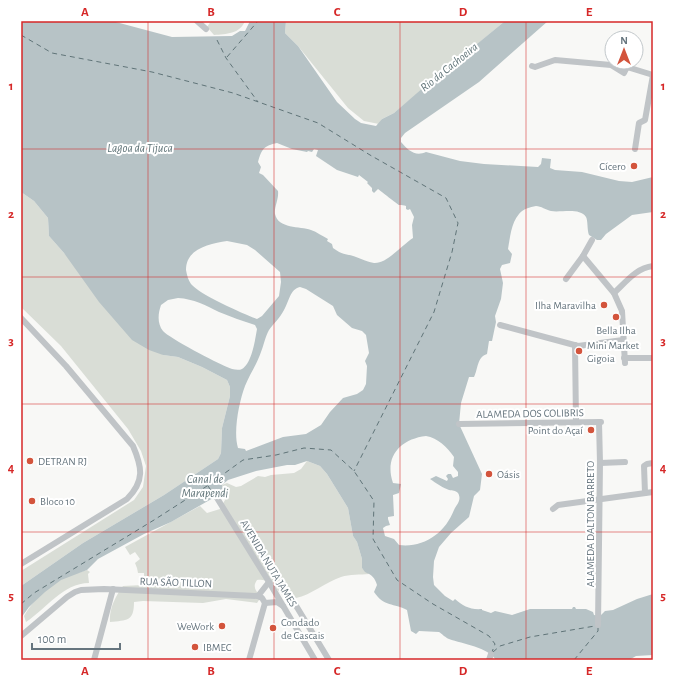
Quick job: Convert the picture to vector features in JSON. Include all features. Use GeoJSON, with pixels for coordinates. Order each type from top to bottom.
{"type":"FeatureCollection","features":[{"type":"Feature","properties":{"kind":"street"},"geometry":{"type":"LineString","coordinates":[[197,21],[206,29]]}},
{"type":"Feature","properties":{"kind":"street"},"geometry":{"type":"LineString","coordinates":[[532,66],[534,67],[555,60],[611,65],[624,73],[627,67],[653,75],[645,120],[639,123],[635,149]]}},
{"type":"Feature","properties":{"kind":"street"},"geometry":{"type":"LineString","coordinates":[[566,279],[583,256],[592,240]]}},
{"type":"Feature","properties":{"kind":"street"},"geometry":{"type":"LineString","coordinates":[[583,256],[614,293],[622,311],[624,360],[653,358]]}},
{"type":"Feature","properties":{"kind":"street"},"geometry":{"type":"LineString","coordinates":[[614,293],[638,270],[653,266]]}},
{"type":"Feature","properties":{"kind":"street"},"geometry":{"type":"LineString","coordinates":[[21,318],[66,366],[132,446],[139,461],[140,475],[136,489],[128,499],[21,564]]}},
{"type":"Feature","properties":{"kind":"street"},"geometry":{"type":"LineString","coordinates":[[500,325],[575,345],[624,340]]}},
{"type":"Feature","properties":{"kind":"street"},"geometry":{"type":"LineString","coordinates":[[575,345],[576,422]]}},
{"type":"Feature","properties":{"kind":"street","name":"ALAMEDA DOS COLIBRIS"},"geometry":{"type":"LineString","coordinates":[[459,424],[600,422]]}},
{"type":"Feature","properties":{"kind":"street","name":"ALAMEDA DALTON BARRETO"},"geometry":{"type":"LineString","coordinates":[[598,625],[600,422]]}},
{"type":"Feature","properties":{"kind":"street"},"geometry":{"type":"LineString","coordinates":[[600,463],[625,462]]}},
{"type":"Feature","properties":{"kind":"street"},"geometry":{"type":"LineString","coordinates":[[646,493],[644,466],[653,463]]}},
{"type":"Feature","properties":{"kind":"street"},"geometry":{"type":"LineString","coordinates":[[553,509],[558,506],[653,492]]}},
{"type":"Feature","properties":{"kind":"street","name":"AVENIDA NUTA JAMES"},"geometry":{"type":"LineString","coordinates":[[217,498],[315,660]]}},
{"type":"Feature","properties":{"kind":"street"},"geometry":{"type":"LineString","coordinates":[[249,660],[265,603],[262,598],[258,596],[269,582]]}},
{"type":"Feature","properties":{"kind":"street","name":"RUA SÃO TILLON"},"geometry":{"type":"LineString","coordinates":[[21,636],[75,592],[90,590],[113,590],[258,596]]}},
{"type":"Feature","properties":{"kind":"street"},"geometry":{"type":"LineString","coordinates":[[94,660],[113,590]]}},
{"type":"Feature","properties":{"kind":"street"},"geometry":{"type":"LineString","coordinates":[[265,603],[277,602],[283,606]]}},
{"type":"Feature","properties":{"kind":"street"},"geometry":{"type":"LineString","coordinates":[[295,604],[329,660]]}},
{"type":"Feature","properties":{"kind":"shaded area"},"geometry":{"type":"Polygon","coordinates":[[[211,21],[245,21],[240,29],[236,31],[228,34],[214,35],[207,27],[211,21]]]}},
{"type":"Feature","properties":{"kind":"shaded area"},"geometry":{"type":"Polygon","coordinates":[[[286,21],[505,21],[394,113],[382,119],[379,124],[364,121],[348,108],[298,46],[285,33],[286,21]]]}},
{"type":"Feature","properties":{"kind":"shaded area"},"geometry":{"type":"Polygon","coordinates":[[[21,192],[34,201],[48,218],[49,236],[163,355],[178,357],[227,380],[230,387],[230,396],[222,428],[221,453],[218,459],[164,495],[83,543],[21,586],[21,571],[134,500],[143,487],[146,466],[141,451],[128,429],[61,346],[21,307],[21,192]]]}},
{"type":"Feature","properties":{"kind":"shaded area"},"geometry":{"type":"Polygon","coordinates":[[[307,461],[320,466],[327,474],[348,508],[353,536],[357,542],[362,559],[362,568],[369,574],[341,577],[307,594],[290,599],[281,594],[269,582],[257,580],[255,587],[256,591],[261,597],[257,603],[226,599],[203,603],[134,602],[134,609],[131,617],[121,621],[110,622],[110,612],[113,603],[123,586],[144,585],[144,573],[138,573],[135,563],[140,559],[135,552],[130,555],[125,547],[200,506],[207,513],[220,509],[225,500],[222,485],[227,483],[236,487],[241,486],[258,476],[265,477],[294,473],[301,469],[307,461]]]}},
{"type":"Feature","properties":{"kind":"shaded area"},"geometry":{"type":"Polygon","coordinates":[[[87,570],[90,572],[88,574],[89,583],[71,587],[26,622],[24,616],[35,601],[45,591],[63,578],[87,570]]]}},
{"type":"Feature","properties":{"kind":"water","name":"Lagoa da Tijuca"},"geometry":{"type":"Polygon","coordinates":[[[21,21],[112,21],[172,37],[232,36],[240,31],[245,31],[250,21],[286,21],[285,33],[298,46],[337,102],[361,123],[376,126],[382,119],[394,113],[424,87],[449,69],[505,21],[548,21],[479,82],[405,133],[401,138],[401,142],[409,150],[418,154],[426,152],[460,161],[538,167],[541,164],[542,158],[551,159],[550,168],[555,170],[582,172],[619,181],[632,182],[653,177],[653,212],[632,215],[606,234],[601,240],[597,240],[589,235],[587,218],[579,212],[551,211],[536,206],[521,212],[516,218],[511,231],[508,249],[512,254],[510,263],[502,265],[500,269],[503,283],[501,299],[495,316],[496,322],[492,341],[489,341],[487,354],[481,358],[474,377],[469,377],[461,403],[459,424],[482,474],[480,490],[474,496],[469,517],[451,533],[439,547],[434,561],[434,585],[445,596],[453,601],[455,599],[467,607],[482,609],[491,613],[495,611],[512,615],[530,609],[572,609],[575,607],[576,609],[586,609],[593,612],[594,615],[600,616],[605,611],[613,610],[637,599],[653,594],[653,655],[636,656],[629,660],[496,660],[487,652],[475,646],[449,639],[439,632],[419,631],[416,634],[411,631],[407,610],[385,602],[374,592],[377,585],[373,577],[362,568],[362,559],[357,542],[353,536],[348,508],[327,474],[320,466],[307,461],[295,465],[287,465],[256,471],[228,480],[222,485],[223,493],[171,522],[144,534],[98,559],[87,570],[61,580],[29,607],[21,618],[21,586],[83,543],[164,495],[218,459],[221,453],[222,428],[230,396],[230,387],[227,380],[202,367],[178,357],[163,355],[149,350],[132,340],[99,302],[64,253],[49,236],[48,218],[34,201],[21,192],[21,21]],[[277,143],[264,148],[258,162],[261,167],[259,173],[263,175],[278,191],[275,214],[280,222],[285,225],[313,231],[328,239],[327,241],[332,244],[333,248],[340,252],[374,263],[389,257],[413,238],[412,225],[414,217],[410,209],[406,209],[406,206],[399,205],[378,189],[374,193],[372,188],[367,183],[368,182],[359,175],[358,177],[337,170],[316,156],[318,150],[314,149],[312,152],[307,152],[292,149],[277,143]],[[227,241],[200,248],[190,257],[186,270],[189,281],[212,299],[257,319],[262,316],[279,296],[281,282],[280,272],[247,245],[227,241]],[[300,287],[294,290],[286,307],[269,330],[243,393],[237,417],[236,434],[238,448],[245,449],[246,451],[283,437],[306,434],[321,425],[330,412],[343,398],[357,394],[363,390],[366,384],[367,366],[365,361],[369,353],[366,335],[362,331],[352,328],[337,315],[333,306],[306,289],[300,287]],[[178,298],[168,300],[161,305],[159,312],[159,322],[163,331],[204,356],[229,368],[239,370],[245,366],[251,357],[254,345],[257,329],[255,325],[194,301],[178,298]],[[426,436],[409,441],[396,451],[393,457],[391,474],[393,483],[401,484],[399,493],[393,495],[394,516],[388,517],[390,525],[383,528],[385,536],[394,539],[399,545],[417,544],[439,532],[450,518],[459,500],[459,495],[457,492],[444,488],[430,479],[436,476],[447,481],[448,479],[446,476],[448,474],[451,474],[453,478],[458,476],[458,472],[453,466],[454,457],[442,444],[430,437],[426,436]]]}},
{"type":"Feature","properties":{"kind":"ferry route"},"geometry":{"type":"LineString","coordinates":[[227,57],[258,21]]}},
{"type":"Feature","properties":{"kind":"ferry route"},"geometry":{"type":"LineString","coordinates":[[21,35],[52,53],[152,72],[233,93],[318,123],[370,155],[446,198],[458,223],[452,252],[434,312],[354,471]]}},
{"type":"Feature","properties":{"kind":"ferry route"},"geometry":{"type":"LineString","coordinates":[[217,40],[226,58],[258,102]]}},
{"type":"Feature","properties":{"kind":"ferry route"},"geometry":{"type":"LineString","coordinates":[[21,604],[34,593],[207,486],[243,460],[276,455],[304,448],[331,450],[354,471],[374,501],[373,539],[397,580],[433,604],[489,636],[495,644],[492,652]]}},
{"type":"Feature","properties":{"kind":"ferry route"},"geometry":{"type":"LineString","coordinates":[[208,486],[215,496]]}},
{"type":"Feature","properties":{"kind":"ferry route"},"geometry":{"type":"LineString","coordinates":[[493,652],[500,646],[530,637],[595,626]]}},
{"type":"Feature","properties":{"kind":"ferry route"},"geometry":{"type":"LineString","coordinates":[[574,660],[598,631],[598,627]]}},
{"type":"Feature","properties":{"kind":"place","name":"Cícero"},"geometry":{"type":"Point","coordinates":[634,166]}},
{"type":"Feature","properties":{"kind":"place","name":"Ilha Maravilha"},"geometry":{"type":"Point","coordinates":[604,305]}},
{"type":"Feature","properties":{"kind":"place","name":"Bella Ilha"},"geometry":{"type":"Point","coordinates":[616,317]}},
{"type":"Feature","properties":{"kind":"place","name":"Mini Market Gigoia"},"geometry":{"type":"Point","coordinates":[579,351]}},
{"type":"Feature","properties":{"kind":"place","name":"Point do Açaí"},"geometry":{"type":"Point","coordinates":[591,430]}},
{"type":"Feature","properties":{"kind":"place","name":"DETRAN RJ"},"geometry":{"type":"Point","coordinates":[30,461]}},
{"type":"Feature","properties":{"kind":"place","name":"Oásis"},"geometry":{"type":"Point","coordinates":[489,474]}},
{"type":"Feature","properties":{"kind":"place","name":"Bloco 10"},"geometry":{"type":"Point","coordinates":[32,501]}},
{"type":"Feature","properties":{"kind":"place","name":"WeWork"},"geometry":{"type":"Point","coordinates":[222,626]}},
{"type":"Feature","properties":{"kind":"place","name":"Condado de Cascais"},"geometry":{"type":"Point","coordinates":[273,628]}},
{"type":"Feature","properties":{"kind":"place","name":"IBMEC"},"geometry":{"type":"Point","coordinates":[195,647]}},
{"type":"Feature","properties":{"kind":"water label","name":"Rio da Cachoeira"},"geometry":{"type":"Point","coordinates":[449,67]}},
{"type":"Feature","properties":{"kind":"water label","name":"Canal de Marapendi"},"geometry":{"type":"Point","coordinates":[205,486]}}]}
